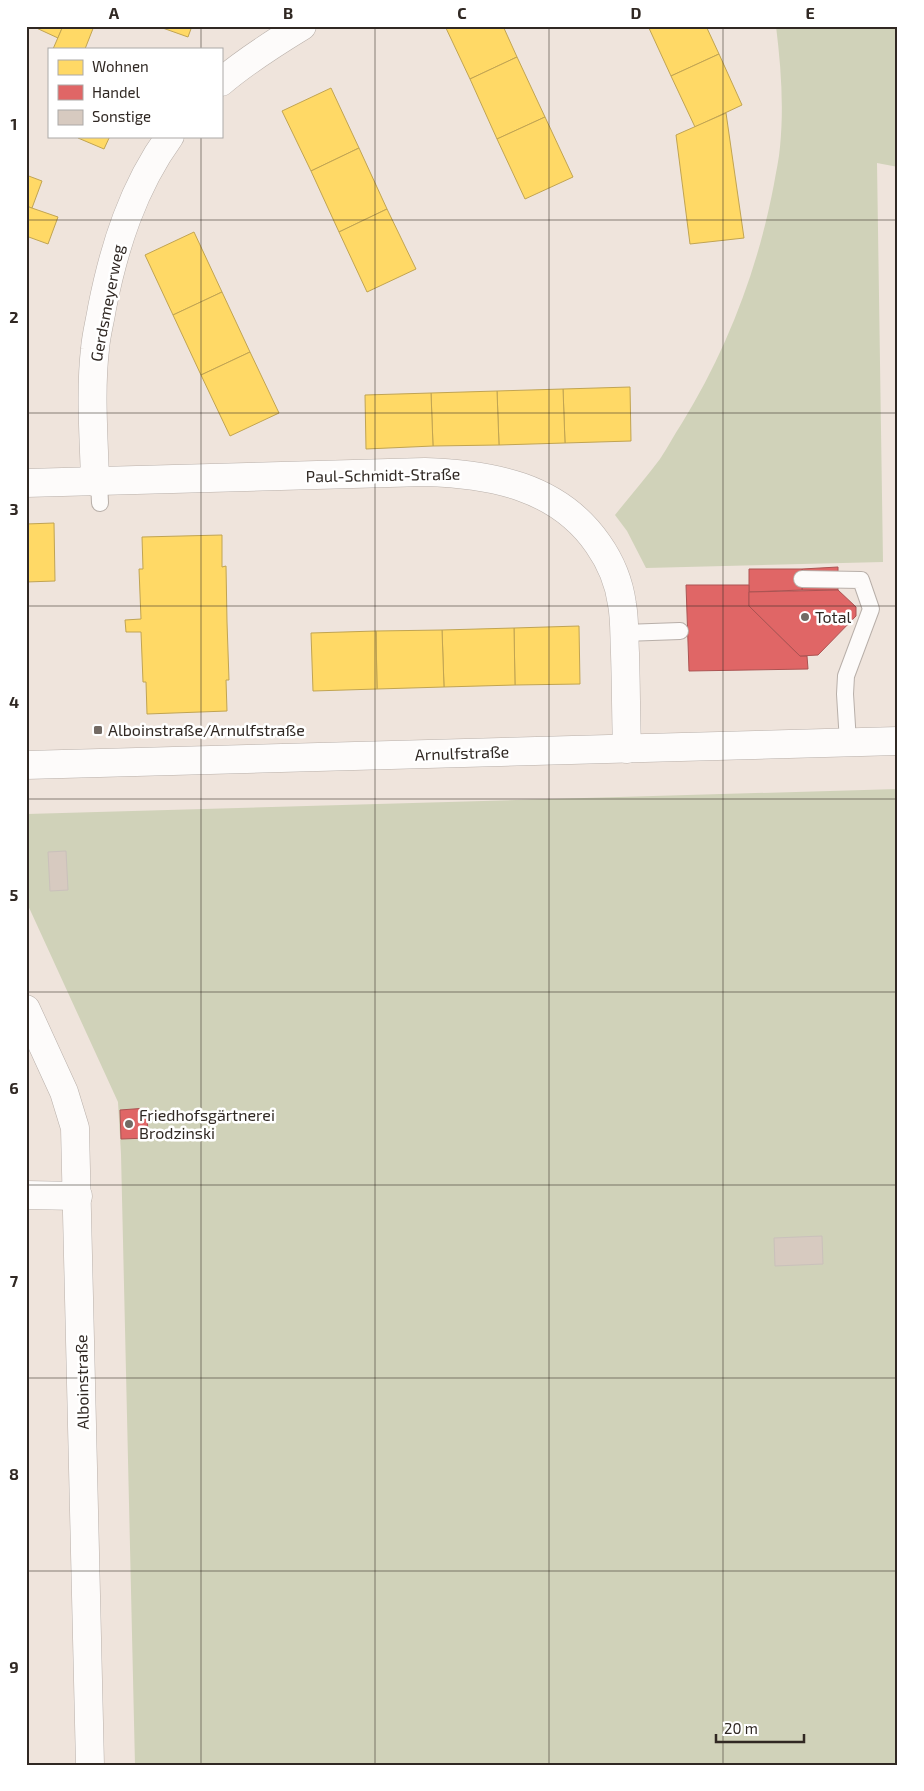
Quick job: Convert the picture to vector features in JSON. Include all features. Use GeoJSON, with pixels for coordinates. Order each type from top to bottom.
{"type":"FeatureCollection","features":[{"type":"Feature","properties":{"kind":"street"},"geometry":{"type":"LineString","coordinates":[[222,81],[271,44],[302,26]]}},
{"type":"Feature","properties":{"kind":"street","name":"Gerdsmeyerweg"},"geometry":{"type":"LineString","coordinates":[[98,489],[93,395],[95,348],[110,271],[120,235],[139,188],[169,138]]}},
{"type":"Feature","properties":{"kind":"street","name":"Paul-Schmidt-Straße"},"geometry":{"type":"LineString","coordinates":[[26,483],[98,489],[425,472],[462,473],[517,485],[541,495],[564,508],[593,537],[612,569],[622,603],[627,749]]}},
{"type":"Feature","properties":{"kind":"street","name":"Arnulfstraße"},"geometry":{"type":"LineString","coordinates":[[26,766],[898,741]]}},
{"type":"Feature","properties":{"kind":"street","name":"Alboinstraße"},"geometry":{"type":"LineString","coordinates":[[26,1010],[64,1092],[75,1128],[90,1765]]}},
{"type":"Feature","properties":{"kind":"street"},"geometry":{"type":"LineString","coordinates":[[26,1195],[78,1196]]}},
{"type":"Feature","properties":{"kind":"lane"},"geometry":{"type":"LineString","coordinates":[[802,579],[861,580],[870,609],[846,676],[845,694],[848,742]]}},
{"type":"Feature","properties":{"kind":"lane"},"geometry":{"type":"LineString","coordinates":[[624,633],[680,631]]}},
{"type":"Feature","properties":{"kind":"green space"},"geometry":{"type":"Polygon","coordinates":[[[776,26],[898,26],[898,167],[877,163],[883,562],[646,568],[627,531],[615,515],[660,459],[698,395],[727,338],[750,278],[767,216],[780,152],[782,102],[776,26]]]}},
{"type":"Feature","properties":{"kind":"green space"},"geometry":{"type":"Polygon","coordinates":[[[898,789],[898,1765],[135,1765],[121,1154],[118,1102],[26,901],[27,814],[898,789]]]}},
{"type":"Feature","properties":{"kind":"building: Wohnen"},"geometry":{"type":"Polygon","coordinates":[[[32,26],[63,26],[58,38],[32,26]]]}},
{"type":"Feature","properties":{"kind":"building: Wohnen"},"geometry":{"type":"Polygon","coordinates":[[[63,26],[94,26],[85,48],[53,48],[63,26]]]}},
{"type":"Feature","properties":{"kind":"building: Wohnen"},"geometry":{"type":"Polygon","coordinates":[[[157,26],[192,26],[188,37],[157,26]]]}},
{"type":"Feature","properties":{"kind":"building: Wohnen"},"geometry":{"type":"Polygon","coordinates":[[[445,26],[503,26],[517,57],[470,79],[445,26]]]}},
{"type":"Feature","properties":{"kind":"building: Wohnen"},"geometry":{"type":"Polygon","coordinates":[[[648,26],[706,26],[719,54],[671,76],[648,26]]]}},
{"type":"Feature","properties":{"kind":"building: Wohnen"},"geometry":{"type":"Polygon","coordinates":[[[719,54],[742,105],[695,127],[671,76],[719,54]]]}},
{"type":"Feature","properties":{"kind":"building: Wohnen"},"geometry":{"type":"Polygon","coordinates":[[[517,57],[545,117],[497,139],[470,79],[517,57]]]}},
{"type":"Feature","properties":{"kind":"building: Wohnen"},"geometry":{"type":"Polygon","coordinates":[[[331,88],[359,148],[311,171],[282,111],[331,88]]]}},
{"type":"Feature","properties":{"kind":"building: Wohnen"},"geometry":{"type":"Polygon","coordinates":[[[726,113],[744,238],[690,244],[676,135],[726,113]]]}},
{"type":"Feature","properties":{"kind":"building: Wohnen"},"geometry":{"type":"Polygon","coordinates":[[[545,117],[573,177],[525,199],[497,139],[545,117]]]}},
{"type":"Feature","properties":{"kind":"building: Wohnen"},"geometry":{"type":"Polygon","coordinates":[[[78,138],[109,138],[104,149],[78,138]]]}},
{"type":"Feature","properties":{"kind":"building: Wohnen"},"geometry":{"type":"Polygon","coordinates":[[[359,148],[387,209],[339,232],[311,171],[359,148]]]}},
{"type":"Feature","properties":{"kind":"building: Wohnen"},"geometry":{"type":"Polygon","coordinates":[[[26,175],[42,181],[32,208],[26,206],[26,175]]]}},
{"type":"Feature","properties":{"kind":"building: Wohnen"},"geometry":{"type":"Polygon","coordinates":[[[26,206],[58,217],[48,244],[26,236],[26,206]]]}},
{"type":"Feature","properties":{"kind":"building: Wohnen"},"geometry":{"type":"Polygon","coordinates":[[[387,209],[416,269],[367,292],[339,232],[387,209]]]}},
{"type":"Feature","properties":{"kind":"building: Wohnen"},"geometry":{"type":"Polygon","coordinates":[[[194,232],[222,292],[173,315],[145,255],[194,232]]]}},
{"type":"Feature","properties":{"kind":"building: Wohnen"},"geometry":{"type":"Polygon","coordinates":[[[222,292],[250,352],[201,375],[173,315],[222,292]]]}},
{"type":"Feature","properties":{"kind":"building: Wohnen"},"geometry":{"type":"Polygon","coordinates":[[[250,352],[279,413],[230,436],[201,375],[250,352]]]}},
{"type":"Feature","properties":{"kind":"building: Wohnen"},"geometry":{"type":"Polygon","coordinates":[[[630,387],[631,441],[565,443],[563,389],[630,387]]]}},
{"type":"Feature","properties":{"kind":"building: Wohnen"},"geometry":{"type":"Polygon","coordinates":[[[563,389],[565,443],[499,445],[497,391],[563,389]]]}},
{"type":"Feature","properties":{"kind":"building: Wohnen"},"geometry":{"type":"Polygon","coordinates":[[[497,391],[499,445],[433,446],[431,393],[497,391]]]}},
{"type":"Feature","properties":{"kind":"building: Wohnen"},"geometry":{"type":"Polygon","coordinates":[[[431,393],[433,446],[366,449],[365,395],[431,393]]]}},
{"type":"Feature","properties":{"kind":"building: Wohnen"},"geometry":{"type":"Polygon","coordinates":[[[54,523],[55,581],[26,582],[26,524],[54,523]]]}},
{"type":"Feature","properties":{"kind":"building: Wohnen"},"geometry":{"type":"Polygon","coordinates":[[[222,535],[222,567],[226,566],[229,680],[226,680],[227,711],[147,714],[146,682],[143,682],[141,632],[126,632],[125,620],[141,619],[139,569],[143,569],[142,537],[222,535]]]}},
{"type":"Feature","properties":{"kind":"building: Wohnen"},"geometry":{"type":"Polygon","coordinates":[[[579,626],[580,684],[515,685],[514,628],[579,626]]]}},
{"type":"Feature","properties":{"kind":"building: Wohnen"},"geometry":{"type":"Polygon","coordinates":[[[514,628],[515,685],[444,687],[442,630],[514,628]]]}},
{"type":"Feature","properties":{"kind":"building: Wohnen"},"geometry":{"type":"Polygon","coordinates":[[[442,630],[444,687],[377,689],[376,631],[442,630]]]}},
{"type":"Feature","properties":{"kind":"building: Wohnen"},"geometry":{"type":"Polygon","coordinates":[[[376,631],[377,689],[313,691],[311,633],[376,631]]]}},
{"type":"Feature","properties":{"kind":"building: Handel"},"geometry":{"type":"Polygon","coordinates":[[[838,567],[838,590],[802,590],[802,569],[838,567]]]}},
{"type":"Feature","properties":{"kind":"building: Handel"},"geometry":{"type":"Polygon","coordinates":[[[749,569],[802,569],[802,590],[749,592],[749,569]]]}},
{"type":"Feature","properties":{"kind":"building: Handel"},"geometry":{"type":"Polygon","coordinates":[[[686,585],[749,585],[749,606],[800,656],[807,656],[808,669],[689,671],[686,585]]]}},
{"type":"Feature","properties":{"kind":"building: Handel"},"geometry":{"type":"Polygon","coordinates":[[[838,590],[856,607],[856,616],[818,655],[800,656],[749,606],[749,592],[838,590]]]}},
{"type":"Feature","properties":{"kind":"building: Handel"},"geometry":{"type":"Polygon","coordinates":[[[147,1108],[148,1138],[121,1139],[120,1110],[147,1108]]]}},
{"type":"Feature","properties":{"kind":"building: Sonstige"},"geometry":{"type":"Polygon","coordinates":[[[66,851],[68,890],[50,891],[48,852],[66,851]]]}},
{"type":"Feature","properties":{"kind":"building: Sonstige"},"geometry":{"type":"Polygon","coordinates":[[[822,1236],[823,1264],[775,1266],[774,1238],[822,1236]]]}},
{"type":"Feature","properties":{"kind":"place","name":"Total"},"geometry":{"type":"Point","coordinates":[805,617]}},
{"type":"Feature","properties":{"kind":"place","name":"Alboinstraße/Arnulfstraße"},"geometry":{"type":"Point","coordinates":[98,730]}},
{"type":"Feature","properties":{"kind":"place","name":"Friedhofsgärtnerei Brodzinski"},"geometry":{"type":"Point","coordinates":[129,1124]}}]}
